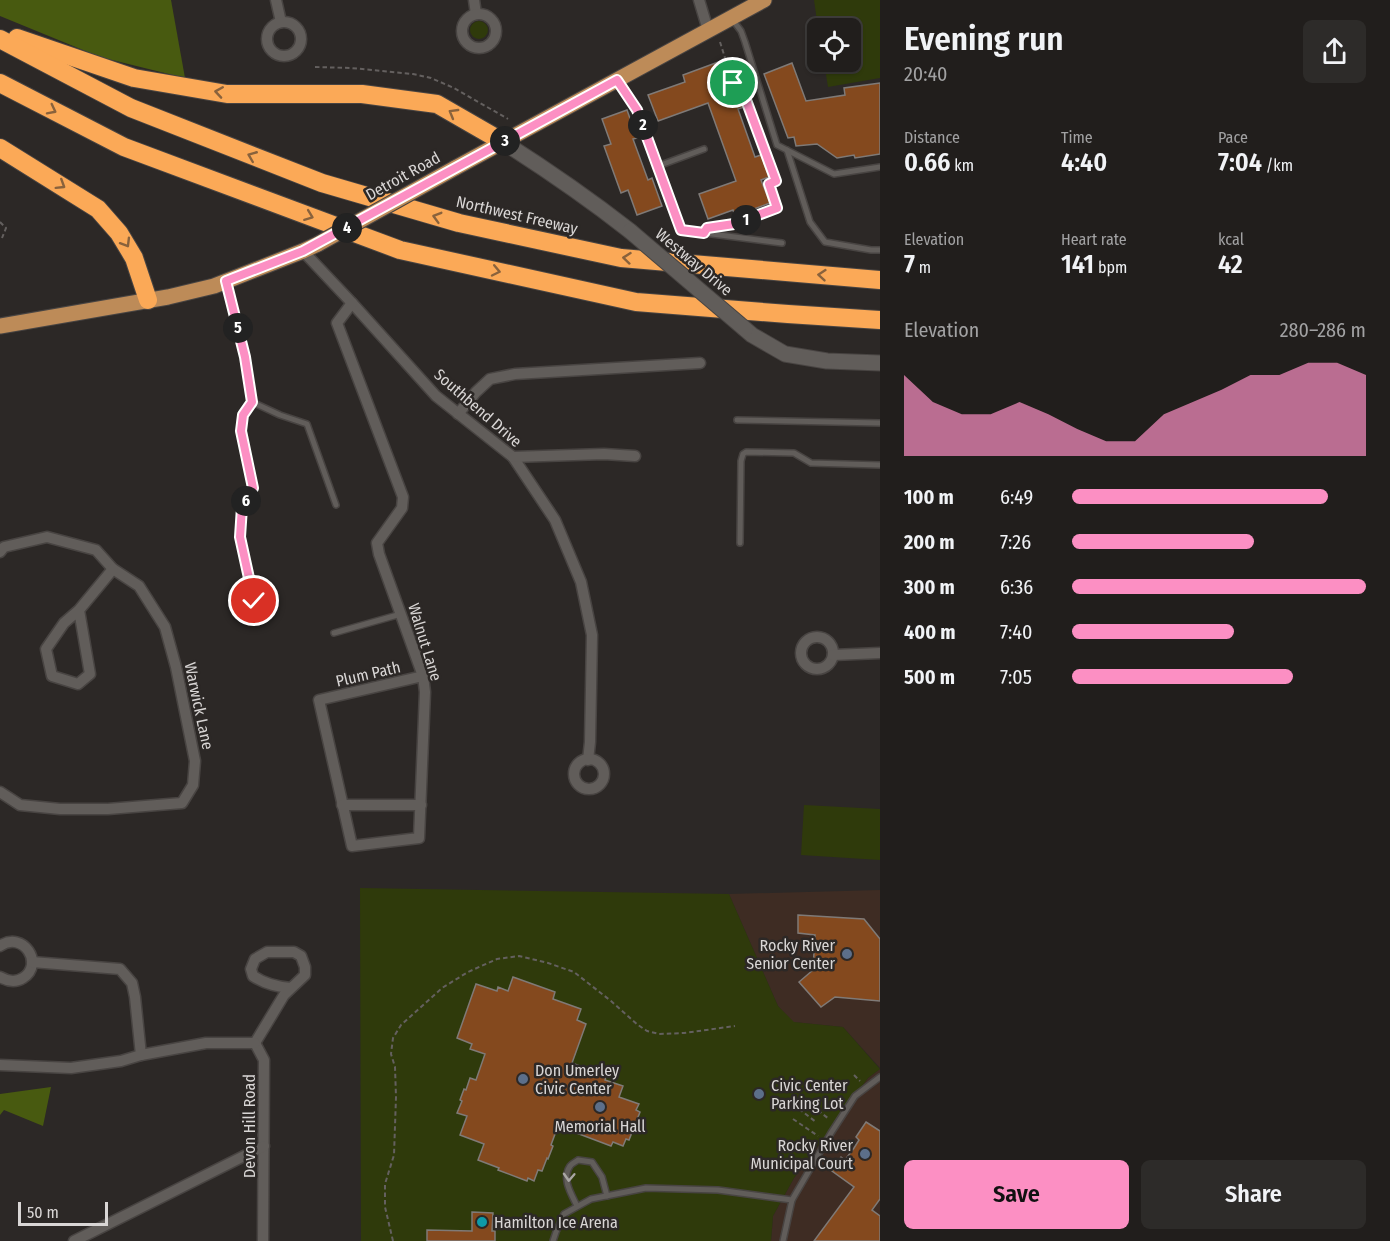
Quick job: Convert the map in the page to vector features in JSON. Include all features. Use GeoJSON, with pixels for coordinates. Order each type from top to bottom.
{"type":"FeatureCollection","features":[{"type":"Feature","properties":{"kind":"highway"},"geometry":{"type":"LineString","coordinates":[[0,32],[134,78],[227,94],[362,94],[437,104],[503,142]]}},
{"type":"Feature","properties":{"kind":"highway","name":"Northwest Freeway"},"geometry":{"type":"LineString","coordinates":[[0,39],[131,108],[322,183],[459,223],[621,258],[880,280]]}},
{"type":"Feature","properties":{"kind":"highway"},"geometry":{"type":"LineString","coordinates":[[0,83],[124,147],[400,250],[636,302],[880,320]]}},
{"type":"Feature","properties":{"kind":"highway"},"geometry":{"type":"LineString","coordinates":[[0,148],[98,209],[119,232],[135,258],[148,300]]}},
{"type":"Feature","properties":{"kind":"main road","name":"Detroit Road"},"geometry":{"type":"LineString","coordinates":[[0,326],[168,297],[214,286],[303,251],[764,0]]}},
{"type":"Feature","properties":{"kind":"main road","name":"Westway Drive"},"geometry":{"type":"LineString","coordinates":[[503,142],[593,202],[752,335],[785,354],[827,361],[880,363]]}},
{"type":"Feature","properties":{"kind":"street"},"geometry":{"type":"LineString","coordinates":[[276,0],[281,22]]}},
{"type":"Feature","properties":{"kind":"street"},"geometry":{"type":"LineString","coordinates":[[474,0],[476,14]]}},
{"type":"Feature","properties":{"kind":"street"},"geometry":{"type":"LineString","coordinates":[[699,0],[708,30]]}},
{"type":"Feature","properties":{"kind":"street","name":"Southbend Drive"},"geometry":{"type":"LineString","coordinates":[[303,251],[436,396],[513,457],[555,520],[581,582],[592,634],[588,759]]}},
{"type":"Feature","properties":{"kind":"street","name":"Walnut Lane"},"geometry":{"type":"LineString","coordinates":[[319,700],[352,846],[419,838],[425,692],[423,676],[377,543],[402,508],[403,497],[337,323],[352,303]]}},
{"type":"Feature","properties":{"kind":"street"},"geometry":{"type":"LineString","coordinates":[[458,414],[490,379],[516,374],[700,363]]}},
{"type":"Feature","properties":{"kind":"street"},"geometry":{"type":"LineString","coordinates":[[513,457],[604,454],[635,456]]}},
{"type":"Feature","properties":{"kind":"street","name":"Warwick Lane"},"geometry":{"type":"LineString","coordinates":[[0,792],[20,805],[60,809],[108,809],[182,803],[193,785],[195,761],[176,667],[165,627],[139,586],[113,569],[96,550],[47,537],[1,549]]}},
{"type":"Feature","properties":{"kind":"street"},"geometry":{"type":"LineString","coordinates":[[79,610],[90,674],[78,684],[52,676],[46,649],[64,623],[79,610],[113,569]]}},
{"type":"Feature","properties":{"kind":"street"},"geometry":{"type":"LineString","coordinates":[[833,655],[880,653]]}},
{"type":"Feature","properties":{"kind":"street","name":"Plum Path"},"geometry":{"type":"LineString","coordinates":[[319,700],[423,676]]}},
{"type":"Feature","properties":{"kind":"street"},"geometry":{"type":"LineString","coordinates":[[342,805],[421,805]]}},
{"type":"Feature","properties":{"kind":"street"},"geometry":{"type":"LineString","coordinates":[[0,946],[12,942],[18,943],[29,951],[32,962],[27,975],[19,980],[10,981],[0,977]]}},
{"type":"Feature","properties":{"kind":"street"},"geometry":{"type":"LineString","coordinates":[[0,1065],[71,1068],[206,1043],[255,1043],[284,995],[305,975],[301,956],[294,952],[267,952],[255,959],[251,969],[253,976],[263,983],[291,988]]}},
{"type":"Feature","properties":{"kind":"street"},"geometry":{"type":"LineString","coordinates":[[32,962],[120,969],[132,983],[141,1054]]}},
{"type":"Feature","properties":{"kind":"street","name":"Devon Hill Road"},"geometry":{"type":"LineString","coordinates":[[255,1043],[264,1060],[263,1241]]}},
{"type":"Feature","properties":{"kind":"street"},"geometry":{"type":"LineString","coordinates":[[74,1241],[264,1146]]}},
{"type":"Feature","properties":{"kind":"lane"},"geometry":{"type":"LineString","coordinates":[[732,17],[745,42],[777,145],[834,174],[880,167]]}},
{"type":"Feature","properties":{"kind":"lane"},"geometry":{"type":"LineString","coordinates":[[617,80],[637,110],[681,230],[782,243]]}},
{"type":"Feature","properties":{"kind":"lane"},"geometry":{"type":"LineString","coordinates":[[658,166],[704,149]]}},
{"type":"Feature","properties":{"kind":"lane"},"geometry":{"type":"LineString","coordinates":[[787,150],[810,222],[825,242],[880,250]]}},
{"type":"Feature","properties":{"kind":"lane"},"geometry":{"type":"LineString","coordinates":[[226,281],[245,357],[252,402],[243,415],[241,431],[253,488],[242,507],[240,537],[254,601]]}},
{"type":"Feature","properties":{"kind":"lane"},"geometry":{"type":"LineString","coordinates":[[252,402],[307,424],[336,504]]}},
{"type":"Feature","properties":{"kind":"lane"},"geometry":{"type":"LineString","coordinates":[[737,420],[880,423]]}},
{"type":"Feature","properties":{"kind":"lane"},"geometry":{"type":"LineString","coordinates":[[740,543],[741,461],[746,452],[794,453],[811,463],[880,465]]}},
{"type":"Feature","properties":{"kind":"lane"},"geometry":{"type":"LineString","coordinates":[[334,633],[401,615]]}},
{"type":"Feature","properties":{"kind":"lane"},"geometry":{"type":"LineString","coordinates":[[783,1241],[792,1200],[855,1096],[880,1077]]}},
{"type":"Feature","properties":{"kind":"lane"},"geometry":{"type":"LineString","coordinates":[[577,1206],[568,1185],[567,1175],[570,1167],[578,1160],[592,1162],[602,1177],[607,1196]]}},
{"type":"Feature","properties":{"kind":"lane"},"geometry":{"type":"LineString","coordinates":[[553,1241],[564,1214],[577,1206],[591,1199],[646,1188],[718,1190],[792,1200]]}},
{"type":"Feature","properties":{"kind":"path"},"geometry":{"type":"LineString","coordinates":[[704,233],[707,228],[734,224],[777,208],[769,184],[776,181],[739,81],[733,83],[720,42]]}},
{"type":"Feature","properties":{"kind":"path"},"geometry":{"type":"LineString","coordinates":[[315,67],[351,68],[431,78],[454,88],[508,119]]}},
{"type":"Feature","properties":{"kind":"path"},"geometry":{"type":"LineString","coordinates":[[0,222],[6,228],[2,237]]}},
{"type":"Feature","properties":{"kind":"path"},"geometry":{"type":"LineString","coordinates":[[393,1241],[385,1207],[386,1184],[394,1155],[396,1097],[395,1066],[391,1054],[393,1038],[401,1025],[441,988],[497,959],[519,956],[574,972],[647,1031],[659,1034],[684,1033],[735,1026]]}},
{"type":"Feature","properties":{"kind":"path"},"geometry":{"type":"LineString","coordinates":[[806,1101],[822,1114]]}},
{"type":"Feature","properties":{"kind":"path"},"geometry":{"type":"LineString","coordinates":[[799,1109],[816,1122]]}},
{"type":"Feature","properties":{"kind":"path"},"geometry":{"type":"LineString","coordinates":[[794,1119],[810,1130]]}},
{"type":"Feature","properties":{"kind":"shaded area"},"geometry":{"type":"Polygon","coordinates":[[[880,890],[880,1068],[843,1027],[793,1022],[778,1006],[729,894],[880,890]]]}},
{"type":"Feature","properties":{"kind":"shaded area"},"geometry":{"type":"Polygon","coordinates":[[[880,1069],[880,1241],[771,1241],[773,1216],[794,1178],[868,1078],[880,1069]]]}},
{"type":"Feature","properties":{"kind":"green space"},"geometry":{"type":"Polygon","coordinates":[[[0,0],[171,0],[185,78],[100,57],[0,16],[0,0]]]}},
{"type":"Feature","properties":{"kind":"green space"},"geometry":{"type":"Polygon","coordinates":[[[814,0],[880,0],[880,78],[828,87],[826,72],[861,72],[861,18],[817,18],[814,0]]]}},
{"type":"Feature","properties":{"kind":"green space"},"geometry":{"type":"Polygon","coordinates":[[[475,21],[483,21],[488,26],[486,37],[475,39],[470,34],[470,26],[475,21]]]}},
{"type":"Feature","properties":{"kind":"green space"},"geometry":{"type":"Polygon","coordinates":[[[804,805],[880,809],[880,860],[801,855],[804,805]]]}},
{"type":"Feature","properties":{"kind":"green space"},"geometry":{"type":"Polygon","coordinates":[[[360,888],[729,894],[778,1006],[794,1022],[843,1027],[880,1069],[868,1078],[794,1178],[773,1216],[771,1241],[361,1241],[360,888]]]}},
{"type":"Feature","properties":{"kind":"green space"},"geometry":{"type":"Polygon","coordinates":[[[51,1087],[43,1126],[4,1110],[0,1115],[0,1094],[51,1087]]]}},
{"type":"Feature","properties":{"kind":"building"},"geometry":{"type":"Polygon","coordinates":[[[721,61],[729,83],[737,80],[747,106],[738,109],[755,157],[761,155],[769,177],[761,180],[770,203],[735,216],[733,210],[708,219],[699,194],[736,181],[708,103],[658,121],[648,95],[685,82],[683,75],[721,61]]]}},
{"type":"Feature","properties":{"kind":"building"},"geometry":{"type":"Polygon","coordinates":[[[792,63],[806,101],[845,95],[844,88],[880,83],[880,154],[837,158],[817,144],[796,146],[794,137],[788,138],[764,74],[792,63]]]}},
{"type":"Feature","properties":{"kind":"building"},"geometry":{"type":"Polygon","coordinates":[[[627,110],[637,138],[633,139],[648,180],[652,178],[662,206],[637,215],[628,190],[621,193],[604,146],[611,144],[602,119],[627,110]]]}},
{"type":"Feature","properties":{"kind":"building","name":"Rocky River Senior Center"},"geometry":{"type":"Polygon","coordinates":[[[798,915],[864,919],[880,939],[880,1001],[835,997],[821,1007],[799,982],[813,970],[815,935],[798,933],[798,915]]]}},
{"type":"Feature","properties":{"kind":"building","name":"Don Umerley Civic Center"},"geometry":{"type":"Polygon","coordinates":[[[513,977],[555,992],[553,999],[581,1009],[577,1020],[586,1024],[572,1063],[606,1076],[605,1080],[623,1086],[619,1097],[639,1104],[636,1110],[640,1112],[629,1140],[626,1139],[623,1146],[613,1142],[611,1146],[558,1126],[548,1159],[542,1171],[538,1170],[534,1181],[528,1178],[527,1181],[478,1160],[484,1144],[460,1135],[467,1116],[457,1113],[464,1089],[466,1090],[470,1078],[476,1080],[485,1054],[470,1049],[472,1044],[457,1038],[476,984],[497,991],[498,987],[508,991],[513,977]]]}},
{"type":"Feature","properties":{"kind":"building"},"geometry":{"type":"Polygon","coordinates":[[[866,1122],[880,1131],[880,1199],[872,1210],[880,1216],[880,1241],[814,1241],[854,1187],[832,1171],[841,1157],[845,1160],[854,1148],[859,1140],[856,1137],[866,1122]]]}},
{"type":"Feature","properties":{"kind":"building","name":"Hamilton Ice Arena"},"geometry":{"type":"Polygon","coordinates":[[[472,1212],[493,1213],[492,1231],[495,1231],[495,1241],[427,1241],[427,1230],[472,1231],[472,1212]]]}},
{"type":"Feature","properties":{"kind":"place","name":"Rocky River Senior Center"},"geometry":{"type":"Point","coordinates":[847,954]}},
{"type":"Feature","properties":{"kind":"place","name":"Don Umerley Civic Center"},"geometry":{"type":"Point","coordinates":[523,1079]}},
{"type":"Feature","properties":{"kind":"place","name":"Civic Center Parking Lot"},"geometry":{"type":"Point","coordinates":[759,1094]}},
{"type":"Feature","properties":{"kind":"place","name":"Memorial Hall"},"geometry":{"type":"Point","coordinates":[600,1107]}},
{"type":"Feature","properties":{"kind":"place","name":"Rocky River Municipal Court"},"geometry":{"type":"Point","coordinates":[865,1154]}},
{"type":"Feature","properties":{"kind":"place","name":"Hamilton Ice Arena"},"geometry":{"type":"Point","coordinates":[482,1222]}},
{"type":"Feature","properties":{"kind":"route"},"geometry":{"type":"LineString","coordinates":[[254,601],[240,537],[242,507],[253,488],[241,431],[243,415],[252,402],[245,357],[226,281],[303,251],[617,80],[637,110],[681,230],[704,233],[707,228],[734,224],[777,208],[769,184],[776,181],[739,81],[733,83]]}}]}
